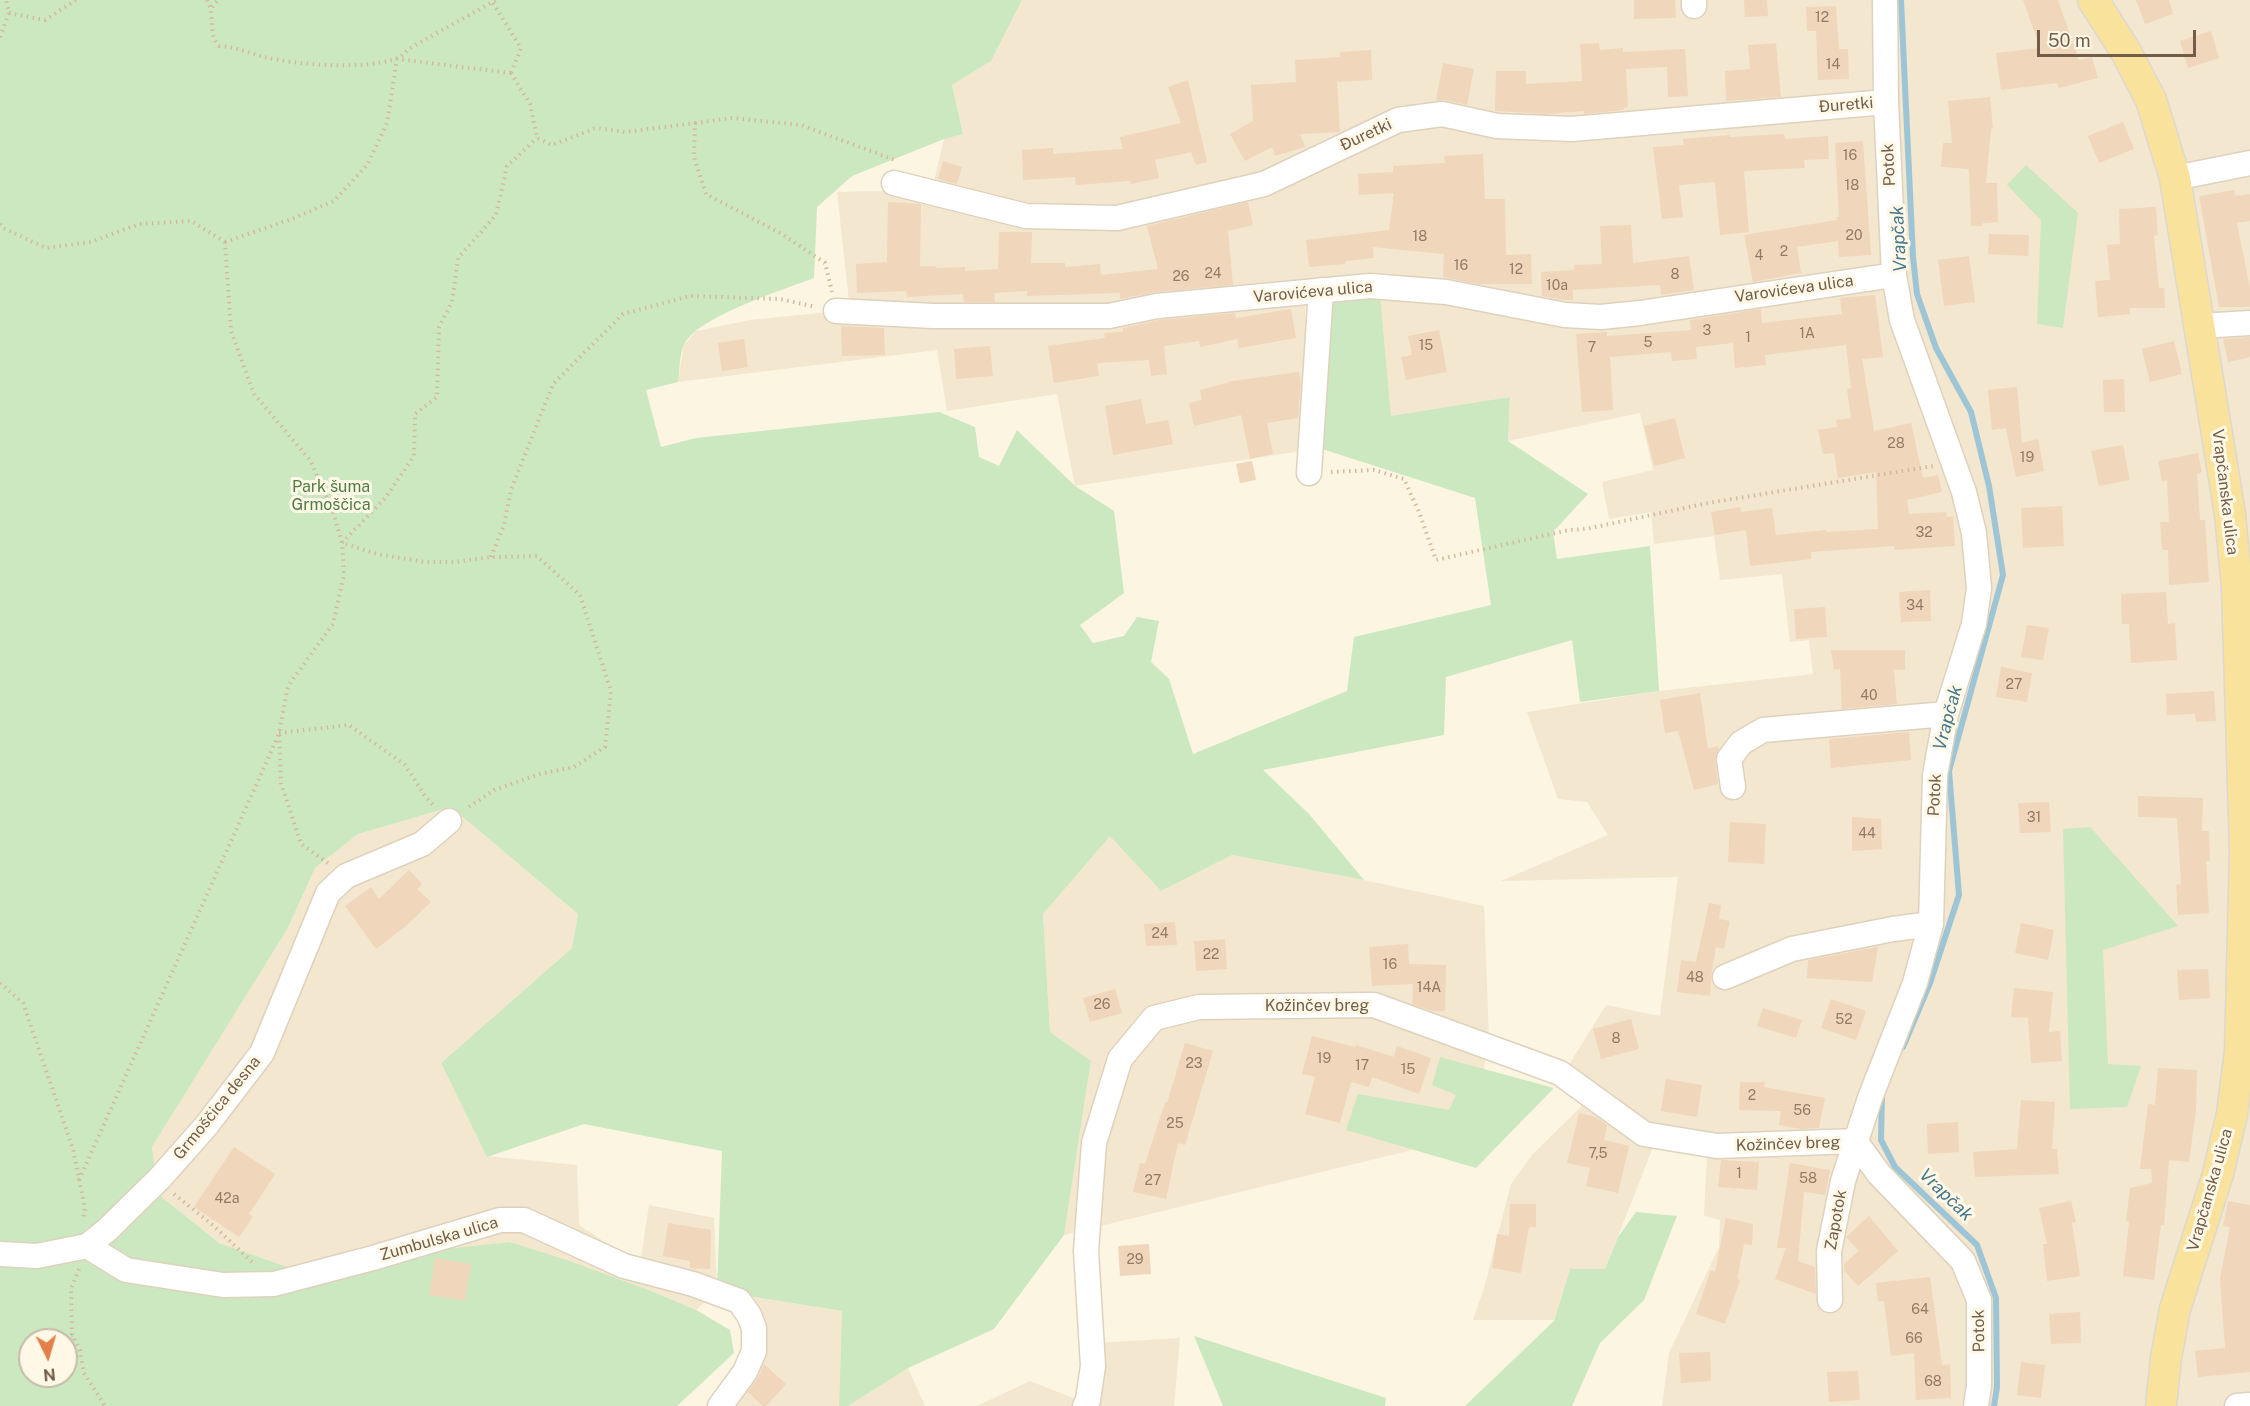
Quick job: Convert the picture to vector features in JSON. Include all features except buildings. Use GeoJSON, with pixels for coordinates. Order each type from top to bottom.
{"type":"FeatureCollection","features":[{"type":"Feature","properties":{"kind":"main road","name":"Vrapčanska ulica"},"geometry":{"type":"LineString","coordinates":[[2093,0],[2126,52],[2146,90],[2159,121],[2175,178],[2243,588],[2247,824],[2242,1007],[2237,1083],[2218,1174],[2175,1309],[2166,1358],[2161,1406]]}},
{"type":"Feature","properties":{"kind":"street","name":"Potok"},"geometry":{"type":"LineString","coordinates":[[1885,0],[1886,102],[1894,275],[1902,320],[1964,492],[1974,533],[1979,588],[1974,624],[1946,714],[1935,775],[1930,924],[1915,983],[1855,1141],[1879,1174],[1963,1261],[1978,1300],[1979,1386],[1976,1406]]}},
{"type":"Feature","properties":{"kind":"street","name":"Đuretki"},"geometry":{"type":"LineString","coordinates":[[894,183],[1026,216],[1117,218],[1264,184],[1398,120],[1442,114],[1497,126],[1572,129],[1886,102]]}},
{"type":"Feature","properties":{"kind":"street"},"geometry":{"type":"LineString","coordinates":[[2175,178],[2250,163]]}},
{"type":"Feature","properties":{"kind":"street","name":"Varovićeva ulica"},"geometry":{"type":"LineString","coordinates":[[836,311],[933,316],[1109,316],[1157,306],[1370,286],[1446,292],[1565,315],[1601,317],[1640,314],[1894,275]]}},
{"type":"Feature","properties":{"kind":"street"},"geometry":{"type":"LineString","coordinates":[[1310,473],[1321,290]]}},
{"type":"Feature","properties":{"kind":"street"},"geometry":{"type":"LineString","coordinates":[[2200,326],[2250,323]]}},
{"type":"Feature","properties":{"kind":"street"},"geometry":{"type":"LineString","coordinates":[[1733,787],[1729,759],[1741,743],[1762,730],[1946,714]]}},
{"type":"Feature","properties":{"kind":"street","name":"Grmoščica desna"},"geometry":{"type":"LineString","coordinates":[[0,1254],[37,1256],[87,1246],[107,1230],[160,1178],[206,1126],[262,1053],[328,893],[346,876],[422,844],[448,821]]}},
{"type":"Feature","properties":{"kind":"street"},"geometry":{"type":"LineString","coordinates":[[1725,977],[1792,949],[1930,924]]}},
{"type":"Feature","properties":{"kind":"street","name":"Kožinčev breg"},"geometry":{"type":"LineString","coordinates":[[1084,1406],[1088,1400],[1093,1366],[1086,1251],[1094,1143],[1120,1059],[1154,1018],[1199,1007],[1374,1005],[1560,1073],[1644,1134],[1717,1146],[1855,1141]]}},
{"type":"Feature","properties":{"kind":"street","name":"Zapotok"},"geometry":{"type":"LineString","coordinates":[[1830,1300],[1829,1251],[1843,1181],[1855,1141]]}},
{"type":"Feature","properties":{"kind":"street","name":"Zumbulska ulica"},"geometry":{"type":"LineString","coordinates":[[87,1246],[126,1270],[223,1284],[274,1284],[374,1258],[500,1220],[524,1220],[624,1266],[693,1284],[739,1301],[749,1315],[754,1328],[754,1351],[745,1372],[720,1406]]}},
{"type":"Feature","properties":{"kind":"street"},"geometry":{"type":"LineString","coordinates":[[2237,1406],[2250,1405]]}},
{"type":"Feature","properties":{"kind":"path"},"geometry":{"type":"LineString","coordinates":[[0,37],[9,13],[6,0]]}},
{"type":"Feature","properties":{"kind":"path"},"geometry":{"type":"LineString","coordinates":[[9,13],[45,20],[76,0]]}},
{"type":"Feature","properties":{"kind":"path"},"geometry":{"type":"LineString","coordinates":[[207,0],[212,7],[213,39],[219,46],[266,57],[322,64],[359,65],[398,59],[511,73]]}},
{"type":"Feature","properties":{"kind":"path"},"geometry":{"type":"LineString","coordinates":[[212,7],[218,0]]}},
{"type":"Feature","properties":{"kind":"path"},"geometry":{"type":"LineString","coordinates":[[1,227],[46,248],[91,242],[139,225],[190,221],[225,242],[289,220],[334,201],[367,165],[387,123],[398,59],[410,48],[494,2],[521,48],[511,73]]}},
{"type":"Feature","properties":{"kind":"path"},"geometry":{"type":"LineString","coordinates":[[511,73],[530,104],[537,138]]}},
{"type":"Feature","properties":{"kind":"path"},"geometry":{"type":"LineString","coordinates":[[537,138],[552,145],[596,128],[625,132],[732,118],[801,125],[900,162],[894,183]]}},
{"type":"Feature","properties":{"kind":"path"},"geometry":{"type":"LineString","coordinates":[[492,557],[504,525],[511,490],[553,384],[623,314],[690,296],[780,299],[836,311],[825,263],[782,234],[706,194],[694,157],[695,123]]}},
{"type":"Feature","properties":{"kind":"path"},"geometry":{"type":"LineString","coordinates":[[342,543],[386,497],[414,456],[415,414],[437,397],[439,327],[452,302],[458,258],[496,215],[507,166],[537,138]]}},
{"type":"Feature","properties":{"kind":"path"},"geometry":{"type":"LineString","coordinates":[[225,242],[231,331],[254,394],[310,460],[333,511],[342,543],[344,574],[333,624],[288,687],[279,734],[281,783],[301,844],[346,876]]}},
{"type":"Feature","properties":{"kind":"path"},"geometry":{"type":"LineString","coordinates":[[1310,473],[1374,470],[1404,479],[1419,512],[1436,560],[1569,530],[1586,529],[1708,503],[1954,463]]}},
{"type":"Feature","properties":{"kind":"path"},"geometry":{"type":"LineString","coordinates":[[279,734],[349,725],[405,765],[425,796],[448,821],[494,790],[540,774],[574,767],[605,747],[611,691],[580,594],[537,556],[425,562],[377,554],[342,543]]}},
{"type":"Feature","properties":{"kind":"path"},"geometry":{"type":"LineString","coordinates":[[79,1180],[279,734]]}},
{"type":"Feature","properties":{"kind":"path"},"geometry":{"type":"LineString","coordinates":[[0,983],[23,1003],[74,1149],[85,1208],[80,1235],[87,1246],[71,1289],[72,1328]]}},
{"type":"Feature","properties":{"kind":"path"},"geometry":{"type":"LineString","coordinates":[[160,1178],[167,1188],[215,1227],[274,1284]]}},
{"type":"Feature","properties":{"kind":"path"},"geometry":{"type":"LineString","coordinates":[[78,1347],[84,1373],[105,1406]]}},
{"type":"Feature","properties":{"kind":"shaded area"},"geometry":{"type":"Polygon","coordinates":[[[1022,0],[2250,0],[2250,1406],[1662,1406],[1669,1353],[1719,1247],[1720,1220],[1704,1216],[1708,1136],[1661,1127],[1605,1269],[1570,1269],[1554,1320],[1473,1320],[1484,1288],[1511,1184],[1532,1155],[1596,1092],[1567,1068],[1606,1005],[1660,1016],[1678,877],[1501,881],[1608,835],[1587,802],[1558,799],[1527,712],[1659,691],[1813,674],[1809,640],[1790,642],[1782,574],[1720,580],[1714,536],[1654,544],[1651,512],[1609,519],[1602,482],[1653,470],[1640,413],[1508,441],[1510,397],[1391,417],[1380,293],[1305,284],[1307,450],[1075,486],[1057,394],[947,411],[937,350],[678,382],[684,345],[696,331],[750,320],[850,310],[837,192],[884,191],[930,199],[944,139],[963,133],[952,85],[991,61],[1022,0]]]}},
{"type":"Feature","properties":{"kind":"shaded area"},"geometry":{"type":"Polygon","coordinates":[[[451,807],[578,914],[572,948],[441,1063],[487,1156],[577,1165],[579,1225],[640,1265],[649,1205],[714,1218],[717,1291],[696,1310],[649,1290],[510,1242],[302,1272],[219,1243],[158,1194],[152,1147],[288,928],[315,868],[358,834],[451,807]]]}},
{"type":"Feature","properties":{"kind":"shaded area"},"geometry":{"type":"Polygon","coordinates":[[[1110,835],[1161,891],[1232,855],[1484,906],[1489,1038],[1473,1135],[1064,1235],[1091,1062],[1050,1032],[1043,914],[1110,835]]]}},
{"type":"Feature","properties":{"kind":"shaded area"},"geometry":{"type":"Polygon","coordinates":[[[743,1295],[842,1311],[839,1406],[725,1406],[761,1346],[743,1295]]]}},
{"type":"Feature","properties":{"kind":"shaded area"},"geometry":{"type":"Polygon","coordinates":[[[1180,1338],[1174,1406],[1098,1406],[1097,1343],[1180,1338]]]}},
{"type":"Feature","properties":{"kind":"shaded area"},"geometry":{"type":"Polygon","coordinates":[[[908,1368],[925,1406],[848,1406],[908,1368]]]}},
{"type":"Feature","properties":{"kind":"shaded area"},"geometry":{"type":"Polygon","coordinates":[[[1030,1381],[1093,1406],[977,1406],[1030,1381]]]}},
{"type":"Feature","properties":{"kind":"green space","name":"Park šuma Grmoščica"},"geometry":{"type":"Polygon","coordinates":[[[0,0],[1022,0],[991,61],[952,85],[963,134],[944,139],[852,176],[817,207],[814,278],[743,305],[705,324],[692,335],[682,349],[678,382],[646,390],[661,447],[696,438],[939,412],[975,427],[979,457],[999,466],[1017,430],[1075,486],[1114,511],[1124,593],[1080,625],[1093,643],[1124,636],[1137,617],[1159,621],[1151,662],[1169,679],[1193,754],[1347,691],[1354,637],[1491,605],[1475,498],[1319,448],[1325,303],[1333,299],[1380,293],[1391,416],[1510,397],[1508,441],[1588,494],[1553,532],[1557,559],[1650,546],[1659,691],[1580,702],[1572,640],[1446,677],[1444,735],[1263,770],[1309,814],[1364,880],[1232,855],[1161,891],[1110,836],[1043,914],[1050,1032],[1091,1061],[1064,1235],[994,1329],[908,1368],[848,1406],[839,1406],[842,1311],[717,1291],[722,1151],[584,1124],[487,1157],[441,1063],[572,948],[578,914],[451,807],[358,834],[315,868],[288,928],[152,1147],[158,1194],[219,1243],[302,1272],[437,1250],[510,1242],[649,1290],[696,1310],[730,1330],[734,1353],[677,1406],[0,1406],[0,0]]]}},
{"type":"Feature","properties":{"kind":"green space"},"geometry":{"type":"Polygon","coordinates":[[[2026,165],[2078,213],[2063,328],[2037,324],[2041,220],[2007,185],[2026,165]]]}},
{"type":"Feature","properties":{"kind":"green space"},"geometry":{"type":"Polygon","coordinates":[[[2090,827],[2178,926],[2103,950],[2108,1064],[2141,1066],[2127,1107],[2070,1109],[2063,829],[2090,827]]]}},
{"type":"Feature","properties":{"kind":"green space"},"geometry":{"type":"Polygon","coordinates":[[[1440,1057],[1554,1088],[1476,1168],[1346,1130],[1358,1094],[1449,1110],[1456,1095],[1432,1085],[1440,1057]]]}},
{"type":"Feature","properties":{"kind":"green space"},"geometry":{"type":"Polygon","coordinates":[[[1636,1212],[1677,1216],[1644,1300],[1600,1343],[1572,1406],[1465,1406],[1554,1321],[1570,1269],[1605,1269],[1618,1237],[1636,1212]]]}},
{"type":"Feature","properties":{"kind":"green space"},"geometry":{"type":"Polygon","coordinates":[[[1194,1336],[1386,1398],[1385,1406],[1223,1406],[1194,1336]]]}},
{"type":"Feature","properties":{"kind":"waterway","name":"Vrapčak"},"geometry":{"type":"LineString","coordinates":[[1901,0],[1913,257],[1917,294],[1936,348],[1971,412],[1989,486],[2003,575],[1949,771],[1959,895],[1930,983],[1903,1047]]}},
{"type":"Feature","properties":{"kind":"waterway","name":"Vrapčak"},"geometry":{"type":"LineString","coordinates":[[1882,1095],[1881,1140],[1895,1167],[1977,1245],[1996,1298],[1997,1387],[1994,1406]]}}]}
